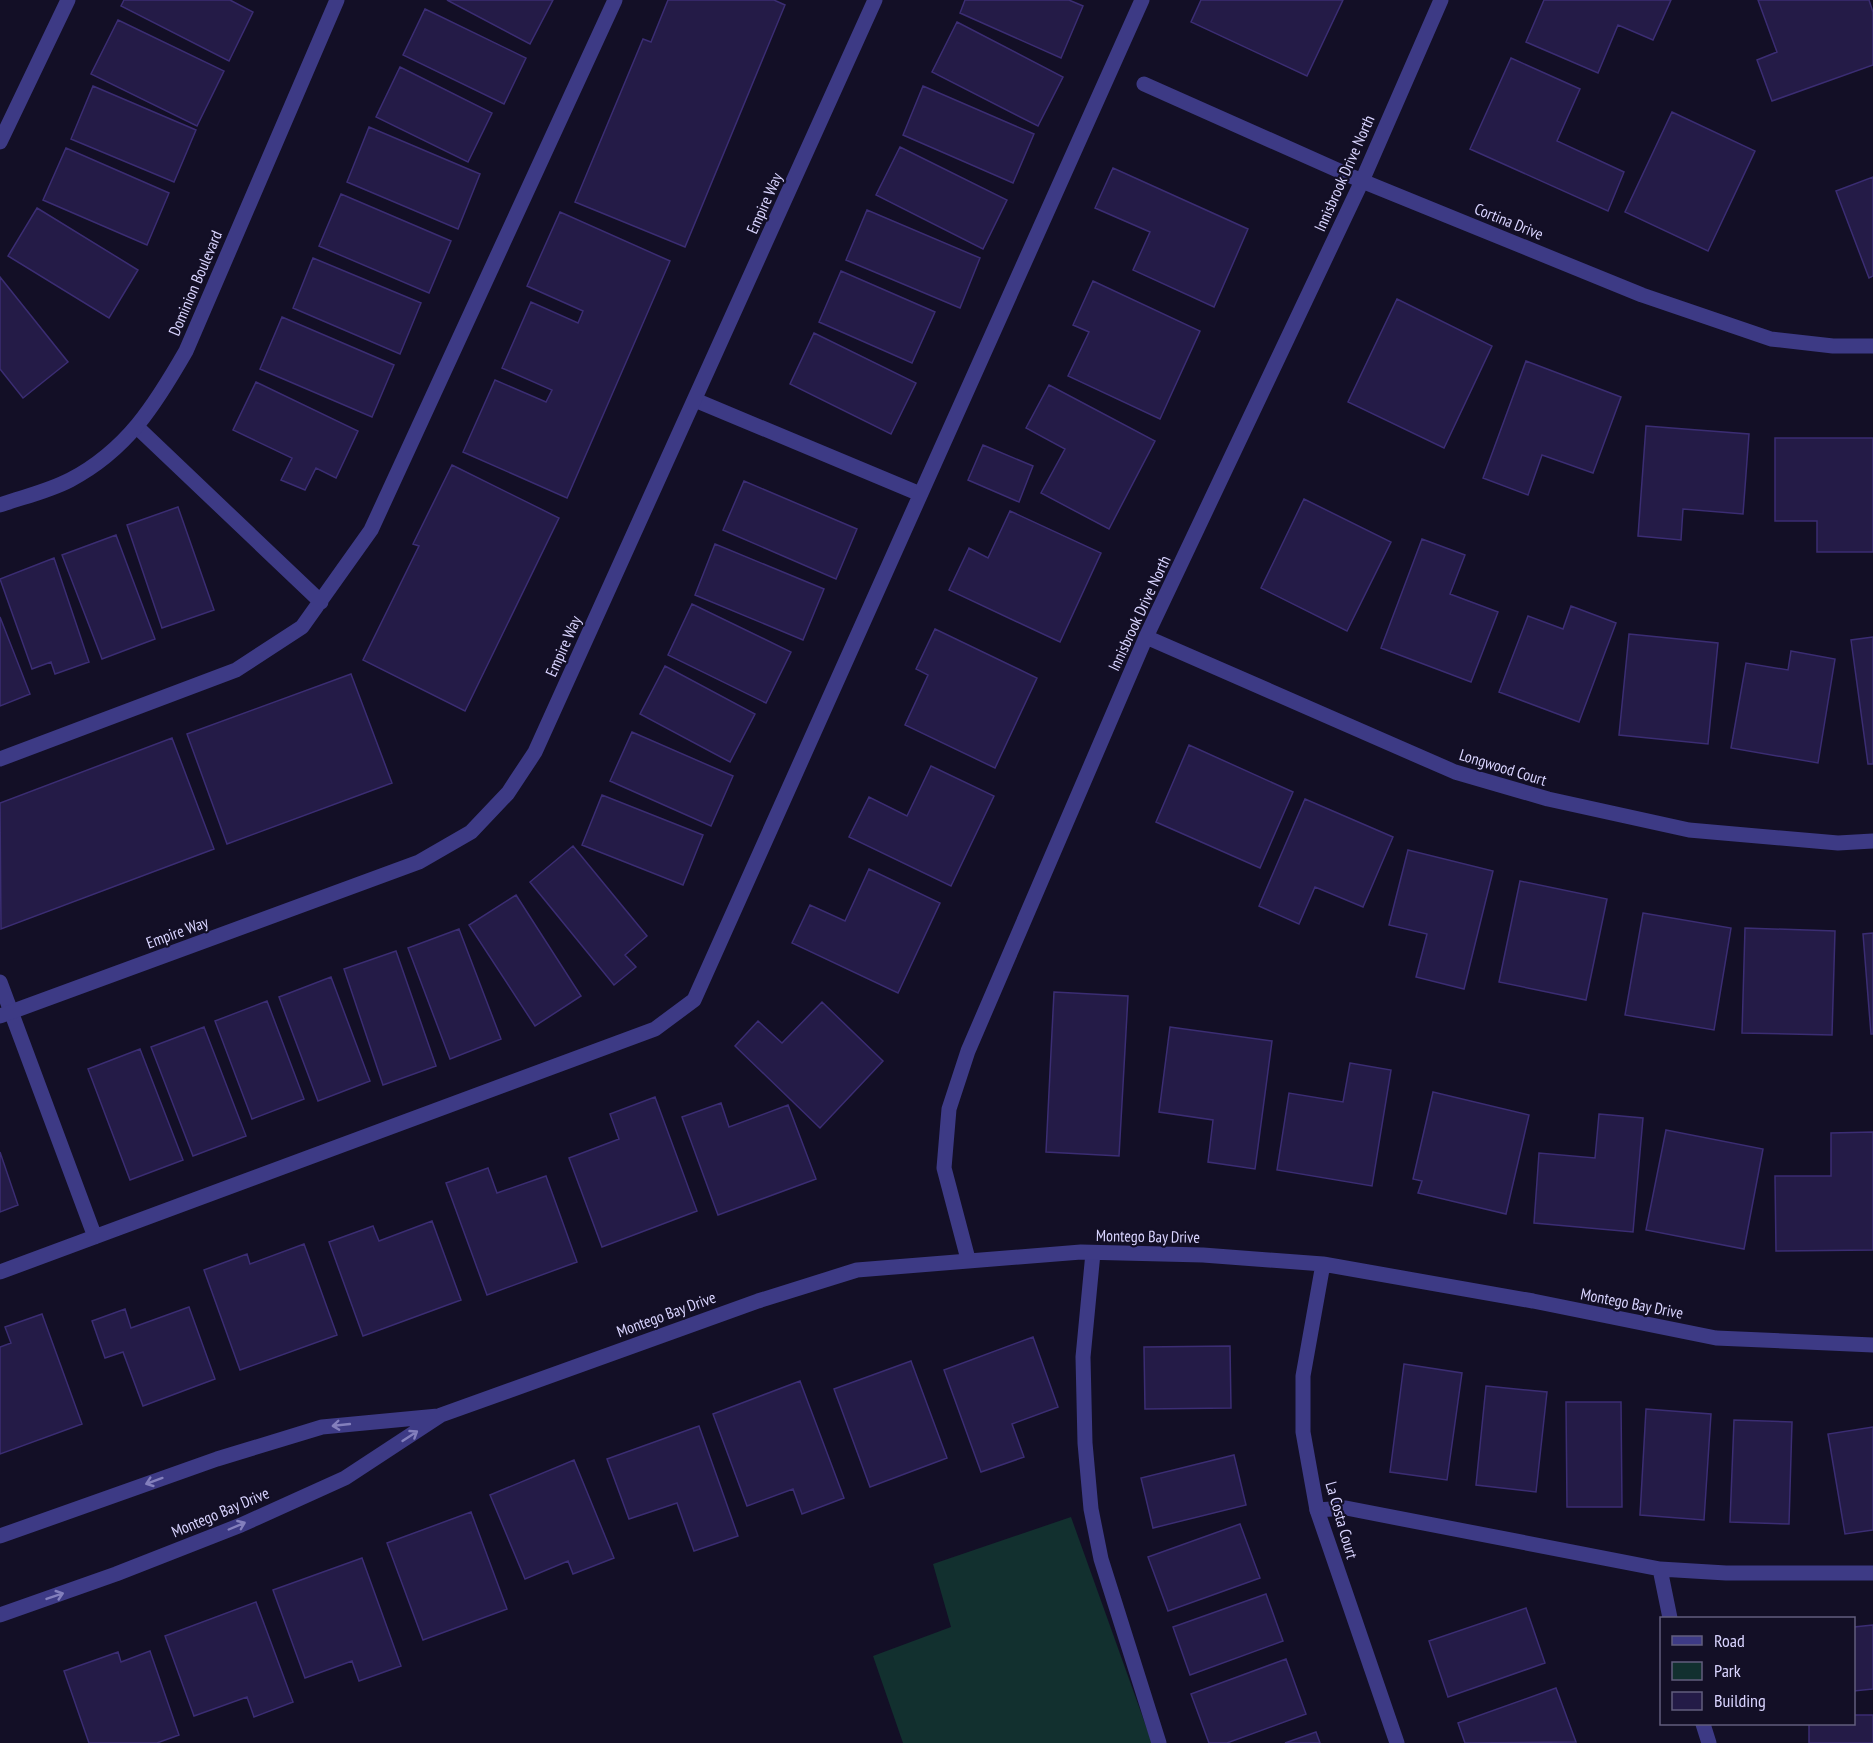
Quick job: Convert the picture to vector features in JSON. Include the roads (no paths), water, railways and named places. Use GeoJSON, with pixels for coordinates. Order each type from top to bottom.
{"type":"FeatureCollection","features":[{"type":"Feature","properties":{"kind":"street"},"geometry":{"type":"LineString","coordinates":[[0,142],[68,0]]}},
{"type":"Feature","properties":{"kind":"street","name":"Dominion Boulevard"},"geometry":{"type":"LineString","coordinates":[[0,505],[69,481],[102,460],[137,426],[159,398],[186,351],[338,0]]}},
{"type":"Feature","properties":{"kind":"street"},"geometry":{"type":"LineString","coordinates":[[0,759],[237,670],[302,627],[371,530],[615,0]]}},
{"type":"Feature","properties":{"kind":"street","name":"Empire Way"},"geometry":{"type":"LineString","coordinates":[[6,1014],[419,862],[471,832],[508,793],[535,752],[875,0]]}},
{"type":"Feature","properties":{"kind":"street"},"geometry":{"type":"LineString","coordinates":[[0,1272],[655,1029],[694,1000],[1142,0]]}},
{"type":"Feature","properties":{"kind":"street","name":"Innisbrook Drive North"},"geometry":{"type":"LineString","coordinates":[[968,1259],[944,1168],[948,1109],[968,1051],[1146,637],[1362,181],[1441,0]]}},
{"type":"Feature","properties":{"kind":"street","name":"Cortina Drive"},"geometry":{"type":"LineString","coordinates":[[1144,84],[1362,181],[1642,295],[1771,339],[1833,346],[1873,346]]}},
{"type":"Feature","properties":{"kind":"street"},"geometry":{"type":"LineString","coordinates":[[695,400],[920,494]]}},
{"type":"Feature","properties":{"kind":"street"},"geometry":{"type":"LineString","coordinates":[[137,426],[321,602]]}},
{"type":"Feature","properties":{"kind":"street","name":"Longwood Court"},"geometry":{"type":"LineString","coordinates":[[1146,637],[1455,772],[1538,796],[1689,831],[1838,843],[1873,841]]}},
{"type":"Feature","properties":{"kind":"street"},"geometry":{"type":"LineString","coordinates":[[0,982],[6,1014],[95,1237]]}},
{"type":"Feature","properties":{"kind":"street"},"geometry":{"type":"LineString","coordinates":[[1093,1253],[1083,1357],[1085,1443],[1091,1509],[1101,1559],[1159,1743]]}},
{"type":"Feature","properties":{"kind":"street","name":"Montego Bay Drive"},"geometry":{"type":"LineString","coordinates":[[0,1615],[116,1574],[240,1525],[335,1483],[441,1415],[758,1300],[857,1270],[968,1259],[1093,1253],[1203,1255],[1323,1264],[1533,1301],[1716,1338],[1873,1345]]}},
{"type":"Feature","properties":{"kind":"street","name":"La Costa Court"},"geometry":{"type":"LineString","coordinates":[[1323,1264],[1303,1376],[1303,1432],[1317,1510],[1397,1743]]}},
{"type":"Feature","properties":{"kind":"street","name":"Montego Bay Drive"},"geometry":{"type":"LineString","coordinates":[[0,1536],[217,1459],[322,1427],[441,1415]]}},
{"type":"Feature","properties":{"kind":"street"},"geometry":{"type":"LineString","coordinates":[[1317,1510],[1346,1508],[1660,1569],[1873,1573]]}},
{"type":"Feature","properties":{"kind":"street"},"geometry":{"type":"LineString","coordinates":[[1660,1569],[1670,1617]]}},
{"type":"Feature","properties":{"kind":"street"},"geometry":{"type":"LineString","coordinates":[[1702,1725],[1709,1743]]}}]}
